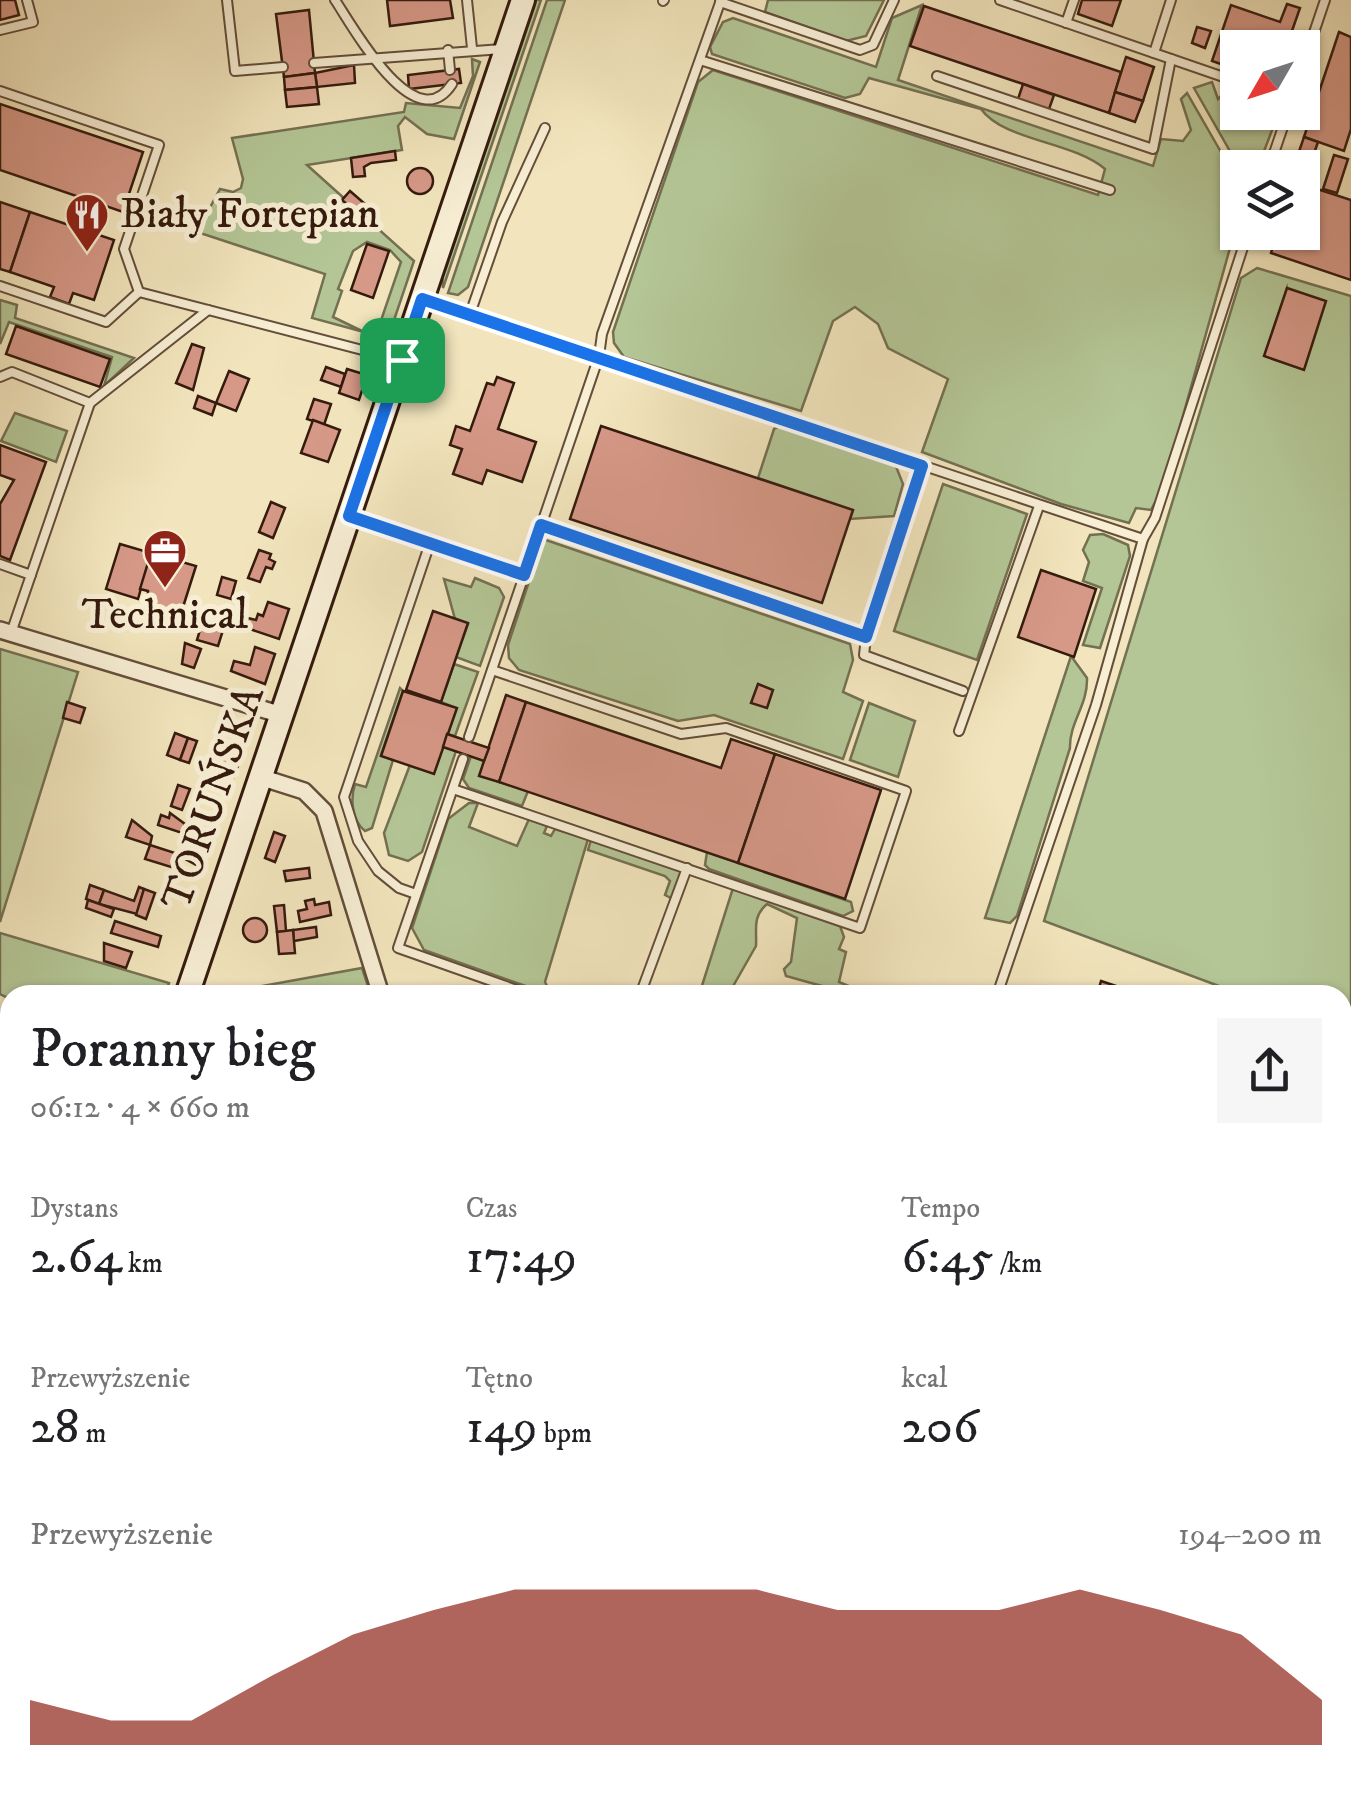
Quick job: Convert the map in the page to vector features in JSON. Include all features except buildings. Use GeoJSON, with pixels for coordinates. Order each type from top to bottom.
{"type":"FeatureCollection","features":[{"type":"Feature","properties":{"kind":"street","name":"TORUŃSKA"},"geometry":{"type":"LineString","coordinates":[[190,985],[523,0]]}},
{"type":"Feature","properties":{"kind":"street"},"geometry":{"type":"LineString","coordinates":[[6,632],[282,715]]}},
{"type":"Feature","properties":{"kind":"street"},"geometry":{"type":"LineString","coordinates":[[260,778],[304,791],[324,811],[378,985]]}},
{"type":"Feature","properties":{"kind":"lane"},"geometry":{"type":"LineString","coordinates":[[0,30],[32,22],[27,0]]}},
{"type":"Feature","properties":{"kind":"lane"},"geometry":{"type":"LineString","coordinates":[[227,0],[235,72],[283,67]]}},
{"type":"Feature","properties":{"kind":"lane"},"geometry":{"type":"LineString","coordinates":[[335,0],[403,92],[424,98],[439,96],[452,84]]}},
{"type":"Feature","properties":{"kind":"lane"},"geometry":{"type":"LineString","coordinates":[[467,0],[472,48]]}},
{"type":"Feature","properties":{"kind":"lane"},"geometry":{"type":"LineString","coordinates":[[469,737],[599,356],[602,334],[721,1],[860,50],[874,45],[894,0]]}},
{"type":"Feature","properties":{"kind":"lane"},"geometry":{"type":"LineString","coordinates":[[1000,0],[1220,76]]}},
{"type":"Feature","properties":{"kind":"lane"},"geometry":{"type":"LineString","coordinates":[[1066,22],[1074,0]]}},
{"type":"Feature","properties":{"kind":"lane"},"geometry":{"type":"LineString","coordinates":[[1154,53],[1171,0]]}},
{"type":"Feature","properties":{"kind":"lane"},"geometry":{"type":"LineString","coordinates":[[1315,30],[1325,0]]}},
{"type":"Feature","properties":{"kind":"lane"},"geometry":{"type":"LineString","coordinates":[[314,64],[472,48],[506,50]]}},
{"type":"Feature","properties":{"kind":"lane"},"geometry":{"type":"LineString","coordinates":[[448,50],[450,70]]}},
{"type":"Feature","properties":{"kind":"lane"},"geometry":{"type":"LineString","coordinates":[[937,76],[1153,149],[1170,58]]}},
{"type":"Feature","properties":{"kind":"lane"},"geometry":{"type":"LineString","coordinates":[[700,60],[1110,190]]}},
{"type":"Feature","properties":{"kind":"lane"},"geometry":{"type":"LineString","coordinates":[[0,91],[159,145],[124,249],[139,292]]}},
{"type":"Feature","properties":{"kind":"lane"},"geometry":{"type":"LineString","coordinates":[[470,314],[502,222],[546,128]]}},
{"type":"Feature","properties":{"kind":"lane"},"geometry":{"type":"LineString","coordinates":[[1001,985],[1096,705],[1143,539],[1155,518],[1242,250]]}},
{"type":"Feature","properties":{"kind":"lane"},"geometry":{"type":"LineString","coordinates":[[0,286],[106,322],[139,292]]}},
{"type":"Feature","properties":{"kind":"lane"},"geometry":{"type":"LineString","coordinates":[[139,292],[402,360]]}},
{"type":"Feature","properties":{"kind":"lane"},"geometry":{"type":"LineString","coordinates":[[422,299],[1143,539]]}},
{"type":"Feature","properties":{"kind":"lane"},"geometry":{"type":"LineString","coordinates":[[6,632],[90,403],[208,310]]}},
{"type":"Feature","properties":{"kind":"lane"},"geometry":{"type":"LineString","coordinates":[[0,376],[12,372],[90,403]]}},
{"type":"Feature","properties":{"kind":"lane"},"geometry":{"type":"LineString","coordinates":[[922,466],[866,637],[864,655],[963,691]]}},
{"type":"Feature","properties":{"kind":"lane"},"geometry":{"type":"LineString","coordinates":[[960,732],[1039,506]]}},
{"type":"Feature","properties":{"kind":"lane"},"geometry":{"type":"LineString","coordinates":[[349,516],[524,575]]}},
{"type":"Feature","properties":{"kind":"lane"},"geometry":{"type":"LineString","coordinates":[[541,525],[866,637]]}},
{"type":"Feature","properties":{"kind":"lane"},"geometry":{"type":"LineString","coordinates":[[416,894],[399,888],[378,871],[358,841],[344,797],[430,544]]}},
{"type":"Feature","properties":{"kind":"lane"},"geometry":{"type":"LineString","coordinates":[[0,564],[30,575]]}},
{"type":"Feature","properties":{"kind":"lane"},"geometry":{"type":"LineString","coordinates":[[452,789],[860,928],[906,791],[726,728],[681,734],[492,670]]}},
{"type":"Feature","properties":{"kind":"lane"},"geometry":{"type":"LineString","coordinates":[[463,759],[398,948],[503,985]]}},
{"type":"Feature","properties":{"kind":"lane"},"geometry":{"type":"LineString","coordinates":[[644,985],[687,868]]}},
{"type":"Feature","properties":{"kind":"green space"},"geometry":{"type":"Polygon","coordinates":[[[535,0],[541,0],[443,288],[442,274],[535,0]]]}},
{"type":"Feature","properties":{"kind":"green space"},"geometry":{"type":"Polygon","coordinates":[[[547,0],[565,0],[468,287],[458,295],[448,293],[547,0]]]}},
{"type":"Feature","properties":{"kind":"green space"},"geometry":{"type":"Polygon","coordinates":[[[768,0],[884,0],[866,36],[846,41],[765,12],[768,0]]]}},
{"type":"Feature","properties":{"kind":"green space"},"geometry":{"type":"Polygon","coordinates":[[[922,5],[898,80],[1153,166],[1161,139],[1183,141],[1191,130],[1181,99],[1187,93],[1220,150],[1220,250],[1229,250],[1163,487],[1151,510],[1136,508],[1129,523],[1061,504],[922,452],[948,379],[888,348],[878,324],[855,307],[833,321],[801,411],[624,357],[614,343],[613,332],[698,82],[713,70],[1098,195],[1105,169],[1075,152],[1005,128],[981,109],[869,78],[860,94],[845,98],[712,54],[710,47],[723,22],[733,18],[876,67],[892,18],[922,5]]]}},
{"type":"Feature","properties":{"kind":"green space"},"geometry":{"type":"Polygon","coordinates":[[[472,59],[480,62],[454,139],[427,134],[405,117],[398,126],[402,150],[307,165],[414,261],[388,338],[376,335],[401,262],[390,250],[367,242],[353,251],[338,289],[342,291],[333,317],[364,332],[312,318],[325,274],[188,229],[207,213],[220,189],[233,192],[241,188],[243,179],[232,138],[404,112],[406,103],[460,108],[473,76],[472,59]]]}},
{"type":"Feature","properties":{"kind":"green space"},"geometry":{"type":"Polygon","coordinates":[[[1212,82],[1220,97],[1220,130],[1272,130],[1264,150],[1229,150],[1194,88],[1212,82]]]}},
{"type":"Feature","properties":{"kind":"green space"},"geometry":{"type":"Polygon","coordinates":[[[1257,268],[1351,296],[1351,985],[1216,985],[1044,921],[1241,278],[1257,268]],[[1287,288],[1265,356],[1303,369],[1287,288]]]}},
{"type":"Feature","properties":{"kind":"green space"},"geometry":{"type":"Polygon","coordinates":[[[0,300],[17,305],[15,318],[134,358],[104,386],[112,357],[9,322],[0,344],[0,300]]]}},
{"type":"Feature","properties":{"kind":"green space"},"geometry":{"type":"Polygon","coordinates":[[[15,413],[67,431],[56,462],[1,441],[15,413]]]}},
{"type":"Feature","properties":{"kind":"green space"},"geometry":{"type":"Polygon","coordinates":[[[782,425],[895,464],[903,484],[894,516],[850,519],[853,510],[758,478],[774,429],[782,425]]]}},
{"type":"Feature","properties":{"kind":"green space"},"geometry":{"type":"Polygon","coordinates":[[[943,484],[1027,514],[977,660],[894,631],[943,484]]]}},
{"type":"Feature","properties":{"kind":"green space"},"geometry":{"type":"Polygon","coordinates":[[[1103,534],[1128,545],[1130,556],[1100,648],[1083,645],[1102,588],[1083,581],[1089,562],[1083,550],[1090,535],[1103,534]]]}},
{"type":"Feature","properties":{"kind":"green space"},"geometry":{"type":"Polygon","coordinates":[[[543,539],[850,644],[853,660],[843,692],[863,701],[843,759],[714,715],[678,721],[519,670],[509,658],[508,645],[543,539]]]}},
{"type":"Feature","properties":{"kind":"green space"},"geometry":{"type":"Polygon","coordinates":[[[475,578],[499,588],[504,597],[480,666],[456,657],[468,624],[455,619],[444,579],[471,587],[475,578]]]}},
{"type":"Feature","properties":{"kind":"green space"},"geometry":{"type":"Polygon","coordinates":[[[0,649],[78,672],[0,922],[0,649]]]}},
{"type":"Feature","properties":{"kind":"green space"},"geometry":{"type":"Polygon","coordinates":[[[1071,656],[1087,678],[1087,688],[1017,916],[1010,923],[985,918],[1071,656]]]}},
{"type":"Feature","properties":{"kind":"green space"},"geometry":{"type":"Polygon","coordinates":[[[454,664],[478,672],[455,736],[447,734],[456,708],[441,702],[454,664]]]}},
{"type":"Feature","properties":{"kind":"green space"},"geometry":{"type":"Polygon","coordinates":[[[400,688],[403,691],[381,755],[393,760],[372,828],[365,831],[355,816],[353,790],[355,784],[366,787],[400,688]]]}},
{"type":"Feature","properties":{"kind":"green space"},"geometry":{"type":"Polygon","coordinates":[[[869,703],[915,721],[898,777],[850,760],[869,703]]]}},
{"type":"Feature","properties":{"kind":"green space"},"geometry":{"type":"Polygon","coordinates":[[[443,747],[456,751],[422,852],[408,861],[389,855],[384,833],[410,765],[443,747]]]}},
{"type":"Feature","properties":{"kind":"green space"},"geometry":{"type":"Polygon","coordinates":[[[471,756],[484,761],[480,776],[528,791],[522,806],[469,788],[463,779],[471,756]]]}},
{"type":"Feature","properties":{"kind":"green space"},"geometry":{"type":"Polygon","coordinates":[[[469,803],[478,803],[469,827],[517,846],[529,819],[547,826],[544,833],[551,836],[555,829],[588,839],[546,985],[523,985],[424,950],[412,928],[448,819],[469,803]]]}},
{"type":"Feature","properties":{"kind":"green space"},"geometry":{"type":"Polygon","coordinates":[[[591,840],[684,872],[671,898],[665,895],[670,881],[665,876],[588,850],[591,840]]]}},
{"type":"Feature","properties":{"kind":"green space"},"geometry":{"type":"Polygon","coordinates":[[[707,852],[851,902],[853,911],[843,916],[709,869],[705,865],[707,852]]]}},
{"type":"Feature","properties":{"kind":"green space"},"geometry":{"type":"Polygon","coordinates":[[[733,888],[840,926],[844,937],[839,949],[846,952],[839,982],[846,985],[818,985],[786,976],[784,969],[791,962],[797,918],[767,904],[757,919],[756,946],[734,985],[702,985],[733,888]]]}},
{"type":"Feature","properties":{"kind":"green space"},"geometry":{"type":"Polygon","coordinates":[[[0,933],[169,983],[168,985],[0,985],[0,933]]]}},
{"type":"Feature","properties":{"kind":"green space"},"geometry":{"type":"Polygon","coordinates":[[[362,968],[368,985],[268,985],[362,968]]]}},
{"type":"Feature","properties":{"kind":"place","name":"Biały Fortepian"},"geometry":{"type":"Point","coordinates":[87,253]}},
{"type":"Feature","properties":{"kind":"place","name":"Technical"},"geometry":{"type":"Point","coordinates":[165,589]}},
{"type":"Feature","properties":{"kind":"route"},"geometry":{"type":"LineString","coordinates":[[422,299],[922,466],[866,637],[541,525],[524,575],[349,516],[402,360],[422,299]]}}]}
